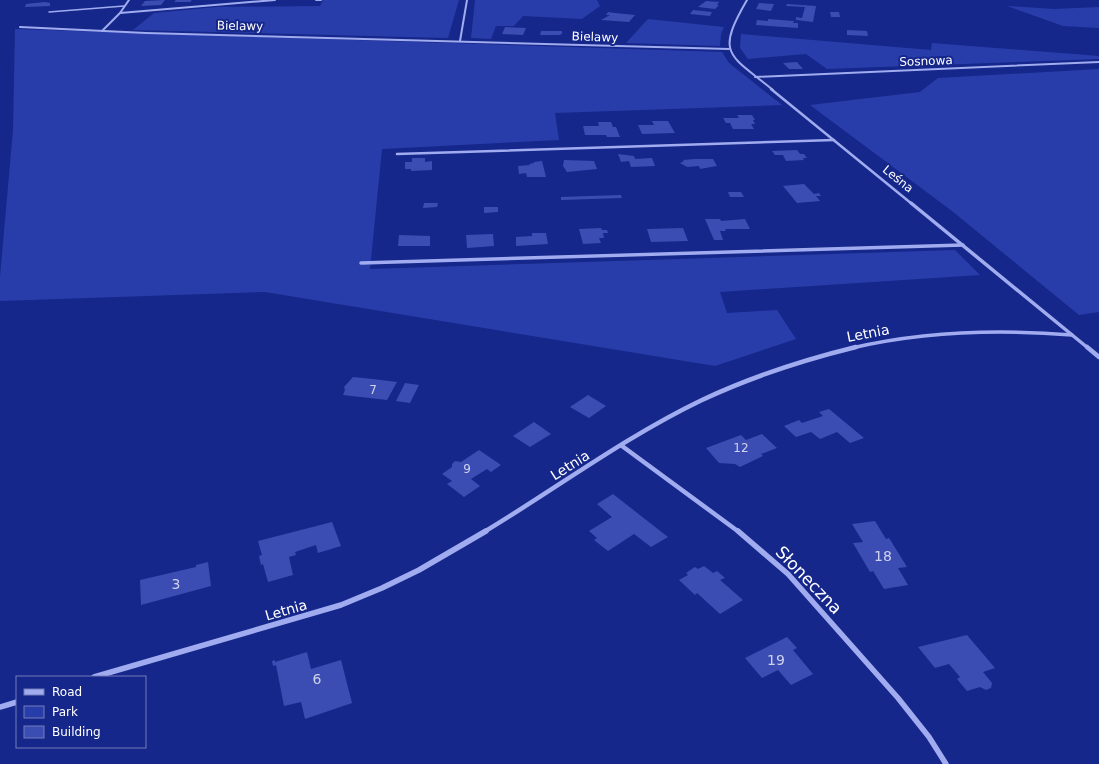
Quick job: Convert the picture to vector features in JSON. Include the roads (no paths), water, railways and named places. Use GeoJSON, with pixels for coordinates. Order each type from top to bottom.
{"type":"FeatureCollection","features":[{"type":"Feature","properties":{"kind":"street"},"geometry":{"type":"LineString","coordinates":[[102,31],[120,13],[129,0]]}},
{"type":"Feature","properties":{"kind":"street"},"geometry":{"type":"LineString","coordinates":[[120,13],[275,0]]}},
{"type":"Feature","properties":{"kind":"street"},"geometry":{"type":"LineString","coordinates":[[316,0],[321,0]]}},
{"type":"Feature","properties":{"kind":"street"},"geometry":{"type":"LineString","coordinates":[[460,41],[467,0]]}},
{"type":"Feature","properties":{"kind":"street"},"geometry":{"type":"LineString","coordinates":[[729,49],[727,43],[730,34],[747,0]]}},
{"type":"Feature","properties":{"kind":"street","name":"Bielawy"},"geometry":{"type":"LineString","coordinates":[[20,27],[102,31],[729,49]]}},
{"type":"Feature","properties":{"kind":"street","name":"Leśna"},"geometry":{"type":"LineString","coordinates":[[729,49],[737,62],[755,77],[1099,357]]}},
{"type":"Feature","properties":{"kind":"street","name":"Sosnowa"},"geometry":{"type":"LineString","coordinates":[[755,77],[1099,62]]}},
{"type":"Feature","properties":{"kind":"street"},"geometry":{"type":"LineString","coordinates":[[397,154],[834,140]]}},
{"type":"Feature","properties":{"kind":"street"},"geometry":{"type":"LineString","coordinates":[[360,263],[963,245]]}},
{"type":"Feature","properties":{"kind":"street","name":"Letnia"},"geometry":{"type":"LineString","coordinates":[[97,676],[321,612],[355,600],[396,581],[439,557],[671,417],[728,389],[756,378],[842,350],[905,338],[970,332],[1029,332],[1072,335]]}},
{"type":"Feature","properties":{"kind":"street","name":"Słoneczna"},"geometry":{"type":"LineString","coordinates":[[622,446],[736,529],[788,574],[898,698],[929,737],[946,764]]}},
{"type":"Feature","properties":{"kind":"street"},"geometry":{"type":"LineString","coordinates":[[0,707],[16,702]]}},
{"type":"Feature","properties":{"kind":"lane"},"geometry":{"type":"LineString","coordinates":[[49,12],[124,6]]}}]}
